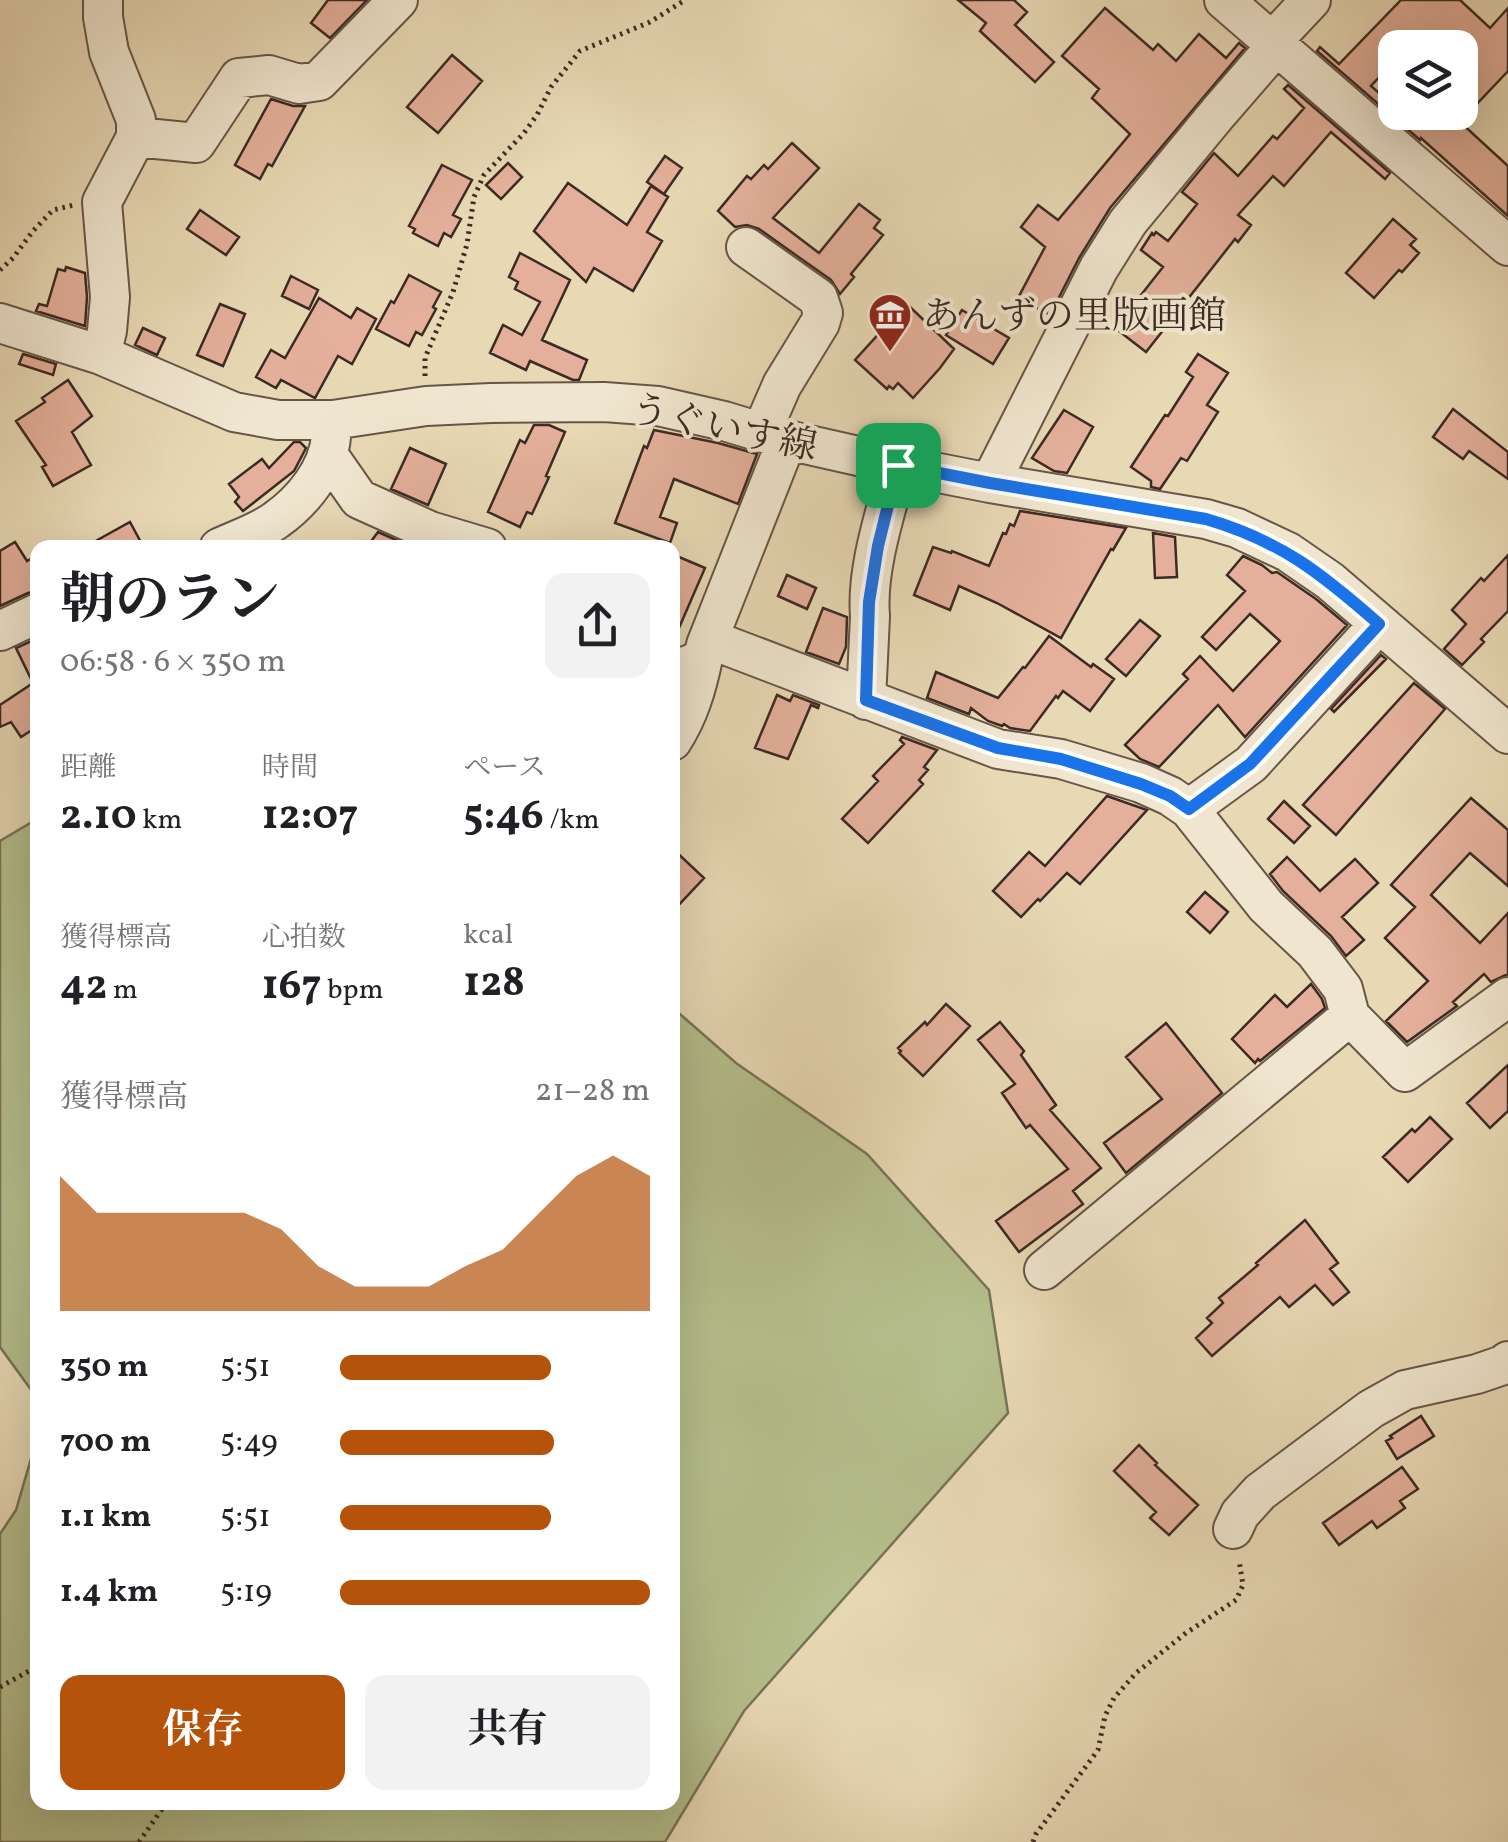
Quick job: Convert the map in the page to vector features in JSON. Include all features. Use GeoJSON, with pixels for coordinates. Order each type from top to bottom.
{"type":"FeatureCollection","features":[{"type":"Feature","properties":{"kind":"street"},"geometry":{"type":"LineString","coordinates":[[101,354],[108,331],[110,297],[102,202],[136,138],[136,120],[110,52],[102,17],[103,0]]}},
{"type":"Feature","properties":{"kind":"street"},"geometry":{"type":"LineString","coordinates":[[136,138],[196,144],[239,78],[269,75],[299,84],[319,81],[398,0]]}},
{"type":"Feature","properties":{"kind":"street"},"geometry":{"type":"LineString","coordinates":[[1224,0],[1508,246]]}},
{"type":"Feature","properties":{"kind":"street"},"geometry":{"type":"LineString","coordinates":[[990,483],[1098,268],[1128,222],[1311,0]]}},
{"type":"Feature","properties":{"kind":"street"},"geometry":{"type":"LineString","coordinates":[[680,728],[697,687],[694,657],[774,436],[782,385],[824,313],[818,298],[746,247]]}},
{"type":"Feature","properties":{"kind":"street","name":"うぐいす線"},"geometry":{"type":"LineString","coordinates":[[0,323],[101,354],[234,412],[278,420],[331,438],[426,406],[604,402],[658,406],[898,465],[1206,519],[1237,528],[1288,552],[1330,581],[1508,734]]}},
{"type":"Feature","properties":{"kind":"street"},"geometry":{"type":"LineString","coordinates":[[236,540],[276,520],[310,487],[331,438]]}},
{"type":"Feature","properties":{"kind":"street"},"geometry":{"type":"LineString","coordinates":[[331,438],[359,499],[460,540]]}},
{"type":"Feature","properties":{"kind":"street"},"geometry":{"type":"LineString","coordinates":[[866,700],[869,602],[898,465]]}},
{"type":"Feature","properties":{"kind":"street"},"geometry":{"type":"LineString","coordinates":[[0,630],[30,617]]}},
{"type":"Feature","properties":{"kind":"street"},"geometry":{"type":"LineString","coordinates":[[1189,809],[1250,764],[1379,624]]}},
{"type":"Feature","properties":{"kind":"street"},"geometry":{"type":"LineString","coordinates":[[694,657],[725,645],[998,748],[1061,759],[1170,796],[1189,809],[1266,906],[1315,952],[1342,989],[1350,1016],[1404,1072],[1508,997]]}},
{"type":"Feature","properties":{"kind":"street"},"geometry":{"type":"LineString","coordinates":[[1044,1270],[1350,1016]]}},
{"type":"Feature","properties":{"kind":"street"},"geometry":{"type":"LineString","coordinates":[[1234,1529],[1240,1514],[1260,1492],[1371,1409],[1405,1390],[1477,1374],[1508,1361]]}},
{"type":"Feature","properties":{"kind":"path"},"geometry":{"type":"LineString","coordinates":[[426,406],[424,358],[453,292],[468,244],[474,197],[484,175],[524,133],[550,87],[580,51],[650,22],[685,0]]}},
{"type":"Feature","properties":{"kind":"path"},"geometry":{"type":"LineString","coordinates":[[0,270],[53,210],[102,202]]}},
{"type":"Feature","properties":{"kind":"path"},"geometry":{"type":"LineString","coordinates":[[1033,1842],[1098,1750],[1105,1716],[1114,1698],[1136,1673],[1236,1600],[1243,1586],[1234,1529]]}},
{"type":"Feature","properties":{"kind":"path"},"geometry":{"type":"LineString","coordinates":[[0,1687],[30,1670]]}},
{"type":"Feature","properties":{"kind":"path"},"geometry":{"type":"LineString","coordinates":[[140,1842],[162,1810]]}},
{"type":"Feature","properties":{"kind":"green space"},"geometry":{"type":"Polygon","coordinates":[[[30,823],[30,1388],[0,1347],[0,841],[30,823]]]}},
{"type":"Feature","properties":{"kind":"green space"},"geometry":{"type":"Polygon","coordinates":[[[680,1014],[736,1063],[867,1154],[989,1290],[1008,1413],[744,1711],[665,1842],[0,1842],[0,1534],[16,1510],[30,1462],[30,1810],[680,1810],[680,1014]]]}},
{"type":"Feature","properties":{"kind":"building"},"geometry":{"type":"Polygon","coordinates":[[[328,0],[367,0],[330,38],[311,23],[328,0]]]}},
{"type":"Feature","properties":{"kind":"building"},"geometry":{"type":"Polygon","coordinates":[[[958,0],[1014,0],[1027,12],[1015,25],[1054,62],[1035,82],[980,31],[986,23],[958,0]]]}},
{"type":"Feature","properties":{"kind":"building"},"geometry":{"type":"Polygon","coordinates":[[[1401,0],[1460,0],[1490,28],[1508,8],[1508,71],[1478,103],[1478,30],[1378,30],[1378,78],[1371,86],[1378,92],[1378,104],[1317,51],[1320,47],[1339,64],[1401,0]]]}},
{"type":"Feature","properties":{"kind":"building"},"geometry":{"type":"Polygon","coordinates":[[[1105,8],[1153,50],[1158,44],[1176,61],[1199,34],[1226,58],[1239,43],[1245,48],[1110,208],[1050,315],[1018,298],[1045,247],[1021,227],[1038,205],[1058,220],[1130,134],[1092,98],[1099,89],[1062,56],[1105,8]]]}},
{"type":"Feature","properties":{"kind":"building"},"geometry":{"type":"Polygon","coordinates":[[[452,55],[482,81],[438,133],[407,107],[452,55]]]}},
{"type":"Feature","properties":{"kind":"building"},"geometry":{"type":"Polygon","coordinates":[[[1288,85],[1390,173],[1385,179],[1331,132],[1284,186],[1273,176],[1238,215],[1251,225],[1238,242],[1235,239],[1146,352],[1115,328],[1163,267],[1141,250],[1152,233],[1168,241],[1197,204],[1182,192],[1214,153],[1238,176],[1273,136],[1277,139],[1304,108],[1284,89],[1288,85]]]}},
{"type":"Feature","properties":{"kind":"building"},"geometry":{"type":"Polygon","coordinates":[[[271,99],[305,106],[272,166],[268,164],[260,179],[235,165],[271,99]]]}},
{"type":"Feature","properties":{"kind":"building"},"geometry":{"type":"Polygon","coordinates":[[[1408,130],[1469,130],[1508,166],[1508,216],[1421,138],[1408,130]]]}},
{"type":"Feature","properties":{"kind":"building"},"geometry":{"type":"Polygon","coordinates":[[[792,143],[819,168],[773,218],[819,253],[859,204],[880,220],[874,228],[883,235],[840,294],[831,280],[759,229],[735,227],[718,211],[747,176],[751,179],[764,165],[768,169],[792,143]]]}},
{"type":"Feature","properties":{"kind":"building"},"geometry":{"type":"Polygon","coordinates":[[[665,156],[682,168],[664,194],[647,182],[665,156]]]}},
{"type":"Feature","properties":{"kind":"building"},"geometry":{"type":"Polygon","coordinates":[[[508,163],[522,177],[501,199],[486,185],[508,163]]]}},
{"type":"Feature","properties":{"kind":"building"},"geometry":{"type":"Polygon","coordinates":[[[442,165],[472,180],[453,215],[461,219],[451,237],[444,233],[438,246],[413,233],[415,229],[409,226],[442,165]]]}},
{"type":"Feature","properties":{"kind":"building"},"geometry":{"type":"Polygon","coordinates":[[[568,183],[627,225],[651,186],[668,197],[647,232],[662,241],[633,291],[594,268],[586,282],[534,231],[568,183]]]}},
{"type":"Feature","properties":{"kind":"building"},"geometry":{"type":"Polygon","coordinates":[[[200,210],[239,237],[226,255],[187,229],[200,210]]]}},
{"type":"Feature","properties":{"kind":"building"},"geometry":{"type":"Polygon","coordinates":[[[1393,219],[1416,239],[1410,245],[1419,253],[1374,298],[1346,273],[1393,219]]]}},
{"type":"Feature","properties":{"kind":"building"},"geometry":{"type":"Polygon","coordinates":[[[520,253],[570,280],[542,340],[587,360],[579,380],[530,361],[526,370],[490,353],[503,325],[522,335],[540,302],[515,289],[518,282],[509,277],[520,253]]]}},
{"type":"Feature","properties":{"kind":"building"},"geometry":{"type":"Polygon","coordinates":[[[66,267],[85,273],[85,326],[36,311],[39,304],[47,306],[58,269],[65,271],[66,267]]]}},
{"type":"Feature","properties":{"kind":"building"},"geometry":{"type":"Polygon","coordinates":[[[409,275],[441,292],[422,335],[416,332],[409,346],[376,329],[409,275]]]}},
{"type":"Feature","properties":{"kind":"building"},"geometry":{"type":"Polygon","coordinates":[[[291,276],[318,290],[309,309],[282,296],[291,276]]]}},
{"type":"Feature","properties":{"kind":"building"},"geometry":{"type":"Polygon","coordinates":[[[319,298],[351,318],[357,308],[376,319],[352,364],[338,356],[315,398],[281,380],[276,388],[256,377],[271,350],[285,358],[319,298]]]}},
{"type":"Feature","properties":{"kind":"building"},"geometry":{"type":"Polygon","coordinates":[[[220,304],[245,314],[223,366],[197,355],[220,304]]]}},
{"type":"Feature","properties":{"kind":"building"},"geometry":{"type":"Polygon","coordinates":[[[909,306],[954,349],[913,398],[898,383],[887,389],[855,360],[909,306]]]}},
{"type":"Feature","properties":{"kind":"building"},"geometry":{"type":"Polygon","coordinates":[[[962,310],[1009,338],[993,364],[946,335],[962,310]]]}},
{"type":"Feature","properties":{"kind":"building"},"geometry":{"type":"Polygon","coordinates":[[[143,328],[165,338],[157,355],[135,345],[143,328]]]}},
{"type":"Feature","properties":{"kind":"building"},"geometry":{"type":"Polygon","coordinates":[[[23,354],[56,364],[53,375],[19,364],[23,354]]]}},
{"type":"Feature","properties":{"kind":"building"},"geometry":{"type":"Polygon","coordinates":[[[1198,354],[1228,373],[1207,405],[1218,412],[1187,461],[1181,458],[1160,489],[1151,487],[1151,481],[1131,467],[1193,377],[1186,372],[1198,354]]]}},
{"type":"Feature","properties":{"kind":"building"},"geometry":{"type":"Polygon","coordinates":[[[68,380],[92,416],[72,432],[91,465],[53,486],[42,467],[46,465],[16,421],[45,402],[42,398],[68,380]]]}},
{"type":"Feature","properties":{"kind":"building"},"geometry":{"type":"Polygon","coordinates":[[[1453,409],[1508,452],[1508,479],[1469,451],[1463,459],[1433,437],[1453,409]]]}},
{"type":"Feature","properties":{"kind":"building"},"geometry":{"type":"Polygon","coordinates":[[[1064,410],[1093,427],[1067,473],[1054,471],[1032,458],[1064,410]]]}},
{"type":"Feature","properties":{"kind":"building"},"geometry":{"type":"Polygon","coordinates":[[[534,425],[549,425],[565,432],[532,514],[527,512],[520,527],[488,512],[520,440],[525,443],[534,425]]]}},
{"type":"Feature","properties":{"kind":"building"},"geometry":{"type":"Polygon","coordinates":[[[654,430],[757,454],[738,504],[674,479],[660,517],[677,523],[671,540],[662,540],[615,523],[644,446],[647,448],[654,430]]]}},
{"type":"Feature","properties":{"kind":"building"},"geometry":{"type":"Polygon","coordinates":[[[294,442],[306,448],[294,471],[243,511],[229,484],[262,459],[269,468],[294,442]]]}},
{"type":"Feature","properties":{"kind":"building"},"geometry":{"type":"Polygon","coordinates":[[[410,448],[446,464],[428,505],[391,489],[410,448]]]}},
{"type":"Feature","properties":{"kind":"building"},"geometry":{"type":"Polygon","coordinates":[[[1020,511],[1126,528],[1061,638],[959,586],[950,610],[914,595],[933,547],[989,566],[1003,533],[1010,524],[1014,526],[1020,511]]]}},
{"type":"Feature","properties":{"kind":"building"},"geometry":{"type":"Polygon","coordinates":[[[130,522],[140,540],[97,540],[130,522]]]}},
{"type":"Feature","properties":{"kind":"building"},"geometry":{"type":"Polygon","coordinates":[[[378,532],[396,540],[372,540],[378,532]]]}},
{"type":"Feature","properties":{"kind":"building"},"geometry":{"type":"Polygon","coordinates":[[[1153,533],[1175,537],[1177,577],[1155,578],[1153,533]]]}},
{"type":"Feature","properties":{"kind":"building"},"geometry":{"type":"Polygon","coordinates":[[[15,542],[27,561],[30,559],[30,593],[0,606],[0,551],[15,542]]]}},
{"type":"Feature","properties":{"kind":"building"},"geometry":{"type":"Polygon","coordinates":[[[1508,555],[1508,611],[1462,665],[1444,649],[1466,624],[1452,610],[1508,555]]]}},
{"type":"Feature","properties":{"kind":"building"},"geometry":{"type":"Polygon","coordinates":[[[1243,556],[1272,573],[1277,572],[1347,625],[1245,737],[1218,705],[1159,767],[1140,759],[1125,745],[1188,679],[1183,674],[1200,656],[1233,691],[1280,641],[1250,614],[1216,650],[1202,637],[1245,591],[1227,575],[1243,556]]]}},
{"type":"Feature","properties":{"kind":"building"},"geometry":{"type":"Polygon","coordinates":[[[680,557],[705,568],[680,626],[680,557]]]}},
{"type":"Feature","properties":{"kind":"building"},"geometry":{"type":"Polygon","coordinates":[[[787,575],[816,588],[807,609],[778,596],[787,575]]]}},
{"type":"Feature","properties":{"kind":"building"},"geometry":{"type":"Polygon","coordinates":[[[823,608],[847,617],[846,647],[839,664],[806,652],[823,608]]]}},
{"type":"Feature","properties":{"kind":"building"},"geometry":{"type":"Polygon","coordinates":[[[1140,620],[1160,636],[1126,676],[1106,659],[1140,620]]]}},
{"type":"Feature","properties":{"kind":"building"},"geometry":{"type":"Polygon","coordinates":[[[1049,636],[1114,679],[1090,711],[1063,691],[1030,731],[988,721],[971,708],[969,714],[927,698],[936,672],[998,698],[1049,636]]]}},
{"type":"Feature","properties":{"kind":"building"},"geometry":{"type":"Polygon","coordinates":[[[30,642],[30,677],[16,648],[30,642]]]}},
{"type":"Feature","properties":{"kind":"building"},"geometry":{"type":"Polygon","coordinates":[[[1381,655],[1386,659],[1334,712],[1331,709],[1381,655]]]}},
{"type":"Feature","properties":{"kind":"building"},"geometry":{"type":"Polygon","coordinates":[[[1414,683],[1445,709],[1336,835],[1303,805],[1414,683]]]}},
{"type":"Feature","properties":{"kind":"building"},"geometry":{"type":"Polygon","coordinates":[[[30,685],[30,731],[21,737],[11,722],[0,727],[0,705],[30,685]]]}},
{"type":"Feature","properties":{"kind":"building"},"geometry":{"type":"Polygon","coordinates":[[[777,695],[790,701],[793,695],[819,705],[811,705],[788,759],[755,748],[777,695]]]}},
{"type":"Feature","properties":{"kind":"building"},"geometry":{"type":"Polygon","coordinates":[[[902,737],[937,750],[924,767],[928,770],[919,780],[923,784],[868,843],[842,819],[878,781],[873,776],[904,744],[902,737]]]}},
{"type":"Feature","properties":{"kind":"building"},"geometry":{"type":"Polygon","coordinates":[[[1107,796],[1147,810],[1080,884],[1067,873],[1021,917],[993,891],[1029,852],[1045,866],[1107,796]]]}},
{"type":"Feature","properties":{"kind":"building"},"geometry":{"type":"Polygon","coordinates":[[[1471,798],[1508,830],[1508,886],[1470,853],[1431,895],[1480,943],[1508,913],[1508,974],[1491,982],[1484,974],[1453,1002],[1457,1006],[1407,1042],[1386,1021],[1428,981],[1385,938],[1415,907],[1391,885],[1471,798]]]}},
{"type":"Feature","properties":{"kind":"building"},"geometry":{"type":"Polygon","coordinates":[[[1284,801],[1310,826],[1294,843],[1268,819],[1284,801]]]}},
{"type":"Feature","properties":{"kind":"building"},"geometry":{"type":"Polygon","coordinates":[[[680,856],[704,878],[680,904],[680,856]]]}},
{"type":"Feature","properties":{"kind":"building"},"geometry":{"type":"Polygon","coordinates":[[[1287,857],[1320,891],[1355,859],[1378,883],[1342,917],[1364,940],[1346,956],[1270,874],[1287,857]]]}},
{"type":"Feature","properties":{"kind":"building"},"geometry":{"type":"Polygon","coordinates":[[[1205,892],[1228,912],[1210,933],[1187,912],[1205,892]]]}},
{"type":"Feature","properties":{"kind":"building"},"geometry":{"type":"Polygon","coordinates":[[[1311,984],[1325,1008],[1255,1063],[1232,1039],[1275,995],[1287,1007],[1311,984]]]}},
{"type":"Feature","properties":{"kind":"building"},"geometry":{"type":"Polygon","coordinates":[[[946,1004],[970,1026],[923,1076],[898,1048],[946,1004]]]}},
{"type":"Feature","properties":{"kind":"building"},"geometry":{"type":"Polygon","coordinates":[[[1000,1022],[1024,1051],[1021,1055],[1056,1105],[1050,1110],[1101,1168],[1073,1191],[1083,1204],[1019,1252],[996,1221],[1068,1169],[1030,1125],[1026,1128],[1002,1093],[1015,1084],[978,1040],[1000,1022]]]}},
{"type":"Feature","properties":{"kind":"building"},"geometry":{"type":"Polygon","coordinates":[[[1166,1023],[1222,1093],[1126,1173],[1104,1143],[1162,1099],[1126,1057],[1166,1023]]]}},
{"type":"Feature","properties":{"kind":"building"},"geometry":{"type":"Polygon","coordinates":[[[1508,1065],[1508,1111],[1490,1128],[1467,1103],[1508,1065]]]}},
{"type":"Feature","properties":{"kind":"building"},"geometry":{"type":"Polygon","coordinates":[[[1430,1117],[1452,1139],[1408,1182],[1383,1157],[1430,1117]]]}},
{"type":"Feature","properties":{"kind":"building"},"geometry":{"type":"Polygon","coordinates":[[[1305,1220],[1338,1263],[1330,1269],[1349,1292],[1333,1305],[1315,1285],[1289,1307],[1280,1297],[1212,1356],[1196,1338],[1212,1323],[1207,1318],[1223,1303],[1219,1298],[1305,1220]]]}},
{"type":"Feature","properties":{"kind":"building"},"geometry":{"type":"Polygon","coordinates":[[[1421,1416],[1434,1436],[1397,1459],[1386,1441],[1421,1416]]]}},
{"type":"Feature","properties":{"kind":"building"},"geometry":{"type":"Polygon","coordinates":[[[1139,1445],[1198,1505],[1169,1535],[1150,1518],[1156,1512],[1114,1471],[1139,1445]]]}},
{"type":"Feature","properties":{"kind":"building"},"geometry":{"type":"Polygon","coordinates":[[[1402,1467],[1418,1489],[1400,1501],[1405,1508],[1377,1528],[1372,1521],[1339,1545],[1323,1523],[1402,1467]]]}},
{"type":"Feature","properties":{"kind":"place","name":"あんずの里版画館"},"geometry":{"type":"Point","coordinates":[890,353]}},
{"type":"Feature","properties":{"kind":"route"},"geometry":{"type":"LineString","coordinates":[[898,465],[1206,519],[1237,528],[1288,552],[1330,581],[1379,624],[1250,764],[1189,809],[1141,784],[1061,759],[998,748],[866,700],[869,602],[898,465]]}}]}
